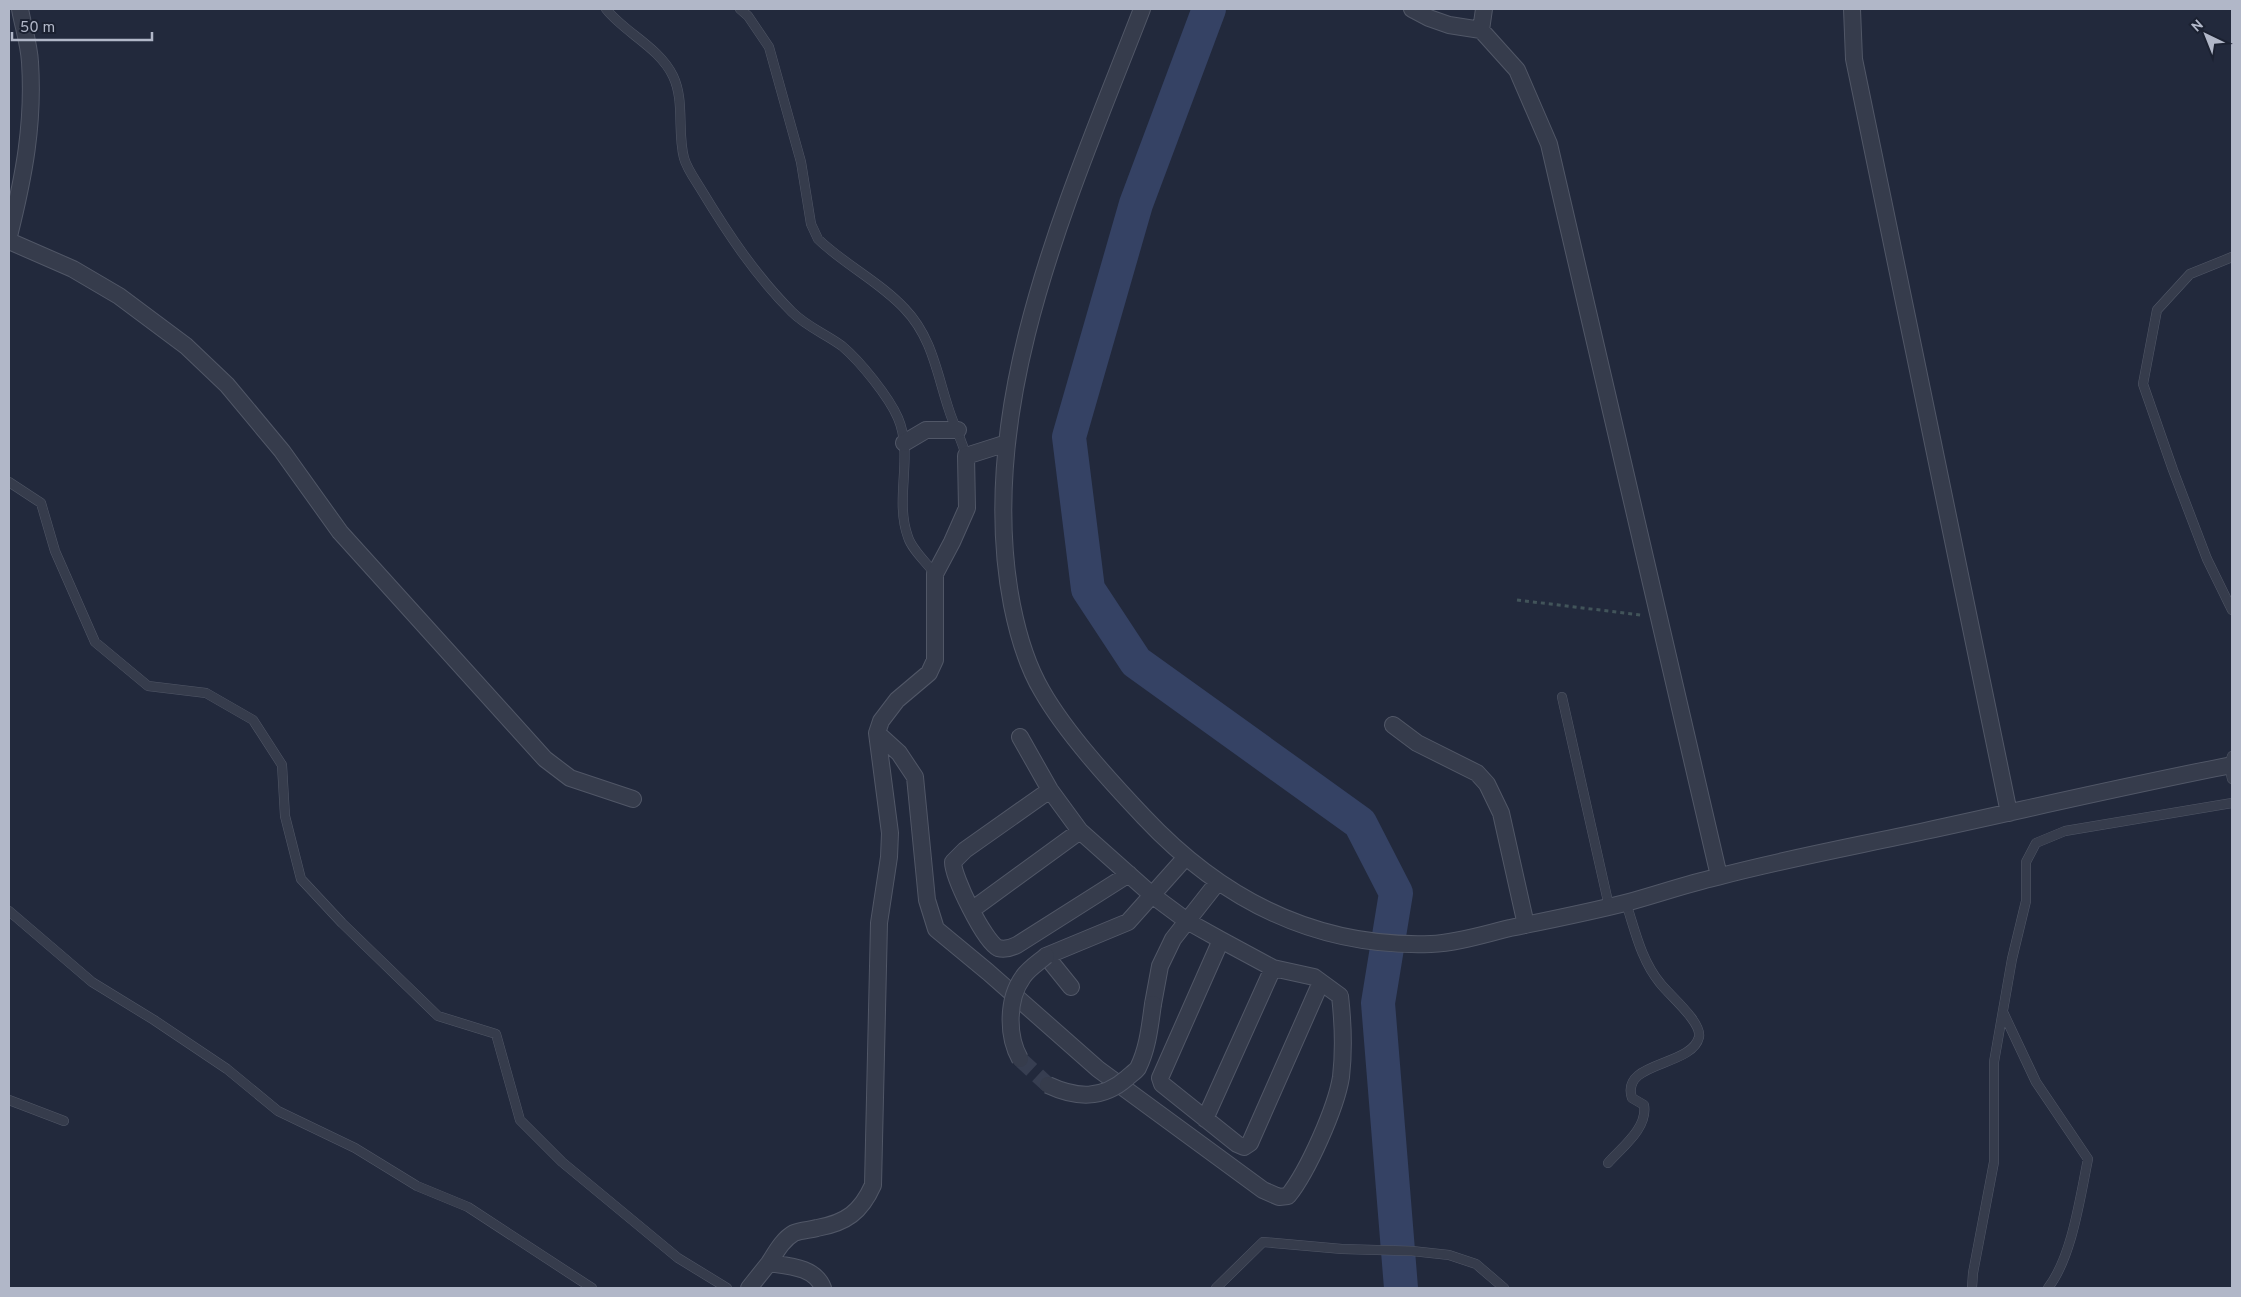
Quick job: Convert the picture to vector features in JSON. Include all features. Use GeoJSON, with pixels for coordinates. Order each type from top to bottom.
{"type":"FeatureCollection","features":[{"type":"Feature","properties":{"kind":"street"},"geometry":{"type":"LineString","coordinates":[[9,236],[25,172],[31,113],[30,60],[20,9]]}},
{"type":"Feature","properties":{"kind":"street"},"geometry":{"type":"LineString","coordinates":[[1142,9],[1061,220],[1034,308],[1014,396],[1007,443],[1002,505],[1003,541],[1006,570],[1020,641],[1041,691],[1077,740],[1124,796],[1167,842],[1217,883],[1273,914],[1322,931],[1374,942],[1436,944],[1626,902],[1719,876],[2231,766]]}},
{"type":"Feature","properties":{"kind":"street"},"geometry":{"type":"LineString","coordinates":[[1412,9],[1428,18],[1449,25],[1481,30],[1517,70],[1549,144],[1719,876]]}},
{"type":"Feature","properties":{"kind":"street"},"geometry":{"type":"LineString","coordinates":[[1481,30],[1484,9]]}},
{"type":"Feature","properties":{"kind":"street"},"geometry":{"type":"LineString","coordinates":[[1852,9],[1856,68],[2009,813]]}},
{"type":"Feature","properties":{"kind":"street"},"geometry":{"type":"LineString","coordinates":[[9,241],[73,270],[119,296],[186,346],[227,385],[282,451],[340,532],[545,759],[570,778],[633,800]]}},
{"type":"Feature","properties":{"kind":"street"},"geometry":{"type":"LineString","coordinates":[[904,443],[926,430],[958,430]]}},
{"type":"Feature","properties":{"kind":"street"},"geometry":{"type":"LineString","coordinates":[[749,1288],[786,1240],[795,1232],[839,1223],[852,1215],[865,1203],[873,1185],[880,923],[890,857],[890,834],[877,733],[881,721],[897,700],[929,673],[936,660],[935,574],[967,508],[966,456],[1007,443]]}},
{"type":"Feature","properties":{"kind":"street"},"geometry":{"type":"LineString","coordinates":[[1393,725],[1417,743],[1477,773],[1487,784],[1501,813],[1526,925]]}},
{"type":"Feature","properties":{"kind":"street"},"geometry":{"type":"LineString","coordinates":[[877,733],[899,753],[915,777],[927,900],[936,930],[988,972],[1098,1069],[1263,1190],[1279,1197],[1288,1196],[1299,1182],[1330,1111],[1340,1077],[1342,1016],[1340,996],[1314,977],[1273,968],[1187,921],[1152,895],[1080,831],[1050,790],[1020,737]]}},
{"type":"Feature","properties":{"kind":"street"},"geometry":{"type":"LineString","coordinates":[[1050,790],[957,857],[954,862],[955,875],[984,932],[993,944],[1000,948],[1008,949],[1017,945],[1129,874]]}},
{"type":"Feature","properties":{"kind":"street"},"geometry":{"type":"LineString","coordinates":[[972,909],[1080,831]]}},
{"type":"Feature","properties":{"kind":"street"},"geometry":{"type":"LineString","coordinates":[[1020,1059],[1014,1048],[1011,1004],[1023,976],[1046,956],[1128,922],[1186,857]]}},
{"type":"Feature","properties":{"kind":"street"},"geometry":{"type":"LineString","coordinates":[[1048,1086],[1065,1093],[1084,1096],[1115,1089],[1137,1069],[1149,1036],[1160,966],[1173,939],[1217,883]]}},
{"type":"Feature","properties":{"kind":"street"},"geometry":{"type":"LineString","coordinates":[[1221,940],[1160,1078],[1162,1084],[1237,1144],[1244,1147],[1250,1143],[1321,982]]}},
{"type":"Feature","properties":{"kind":"street"},"geometry":{"type":"LineString","coordinates":[[1046,956],[1071,987]]}},
{"type":"Feature","properties":{"kind":"street"},"geometry":{"type":"LineString","coordinates":[[1205,1119],[1273,968]]}},
{"type":"Feature","properties":{"kind":"street"},"geometry":{"type":"LineString","coordinates":[[769,1263],[807,1270],[821,1283],[823,1288]]}},
{"type":"Feature","properties":{"kind":"lane"},"geometry":{"type":"LineString","coordinates":[[606,9],[613,18],[654,51],[673,75],[681,117],[680,143],[684,161],[740,253],[793,313],[843,347],[890,403],[899,419],[904,443],[901,502],[908,540],[935,574]]}},
{"type":"Feature","properties":{"kind":"lane"},"geometry":{"type":"LineString","coordinates":[[740,9],[748,16],[769,47],[800,162],[811,224],[818,239],[904,308],[918,324],[933,355],[949,412],[958,430],[966,456]]}},
{"type":"Feature","properties":{"kind":"lane"},"geometry":{"type":"LineString","coordinates":[[2232,257],[2190,274],[2157,310],[2144,384],[2173,470],[2204,550],[2232,610]]}},
{"type":"Feature","properties":{"kind":"lane"},"geometry":{"type":"LineString","coordinates":[[9,482],[41,503],[55,551],[95,642],[148,686],[206,693],[253,720],[282,765],[285,816],[301,879],[342,923],[438,1016],[496,1034],[520,1120],[562,1162],[678,1258],[727,1288]]}},
{"type":"Feature","properties":{"kind":"lane"},"geometry":{"type":"LineString","coordinates":[[1562,698],[1609,906]]}},
{"type":"Feature","properties":{"kind":"lane"},"geometry":{"type":"LineString","coordinates":[[1972,1288],[1973,1273],[1994,1162],[1994,1062],[2012,959],[2026,901],[2026,862],[2036,843],[2066,832],[2232,803]]}},
{"type":"Feature","properties":{"kind":"lane"},"geometry":{"type":"LineString","coordinates":[[1608,1163],[1640,1126],[1646,1114],[1644,1105],[1632,1098],[1630,1090],[1632,1082],[1637,1076],[1682,1055],[1693,1047],[1699,1038],[1699,1030],[1691,1018],[1659,982],[1645,962],[1626,902]]}},
{"type":"Feature","properties":{"kind":"lane"},"geometry":{"type":"LineString","coordinates":[[9,911],[92,982],[154,1020],[227,1069],[278,1111],[355,1148],[417,1186],[468,1207],[592,1288]]}},
{"type":"Feature","properties":{"kind":"lane"},"geometry":{"type":"LineString","coordinates":[[2003,1012],[2036,1082],[2088,1159],[2077,1216],[2057,1277],[2048,1288]]}},
{"type":"Feature","properties":{"kind":"lane"},"geometry":{"type":"LineString","coordinates":[[9,1100],[64,1121]]}},
{"type":"Feature","properties":{"kind":"lane"},"geometry":{"type":"LineString","coordinates":[[1216,1288],[1263,1242],[1342,1249],[1412,1251],[1450,1255],[1476,1264],[1504,1288]]}},
{"type":"Feature","properties":{"kind":"path"},"geometry":{"type":"LineString","coordinates":[[1517,600],[1659,617]]}},
{"type":"Feature","properties":{"kind":"waterway"},"geometry":{"type":"LineString","coordinates":[[1209,9],[1136,204],[1069,437],[1088,589],[1136,662],[1360,823],[1396,893],[1378,1003],[1401,1288]]}},
{"type":"Feature","properties":{"kind":"tunnel"},"geometry":{"type":"LineString","coordinates":[[1020,1059],[1048,1085]]}}]}
